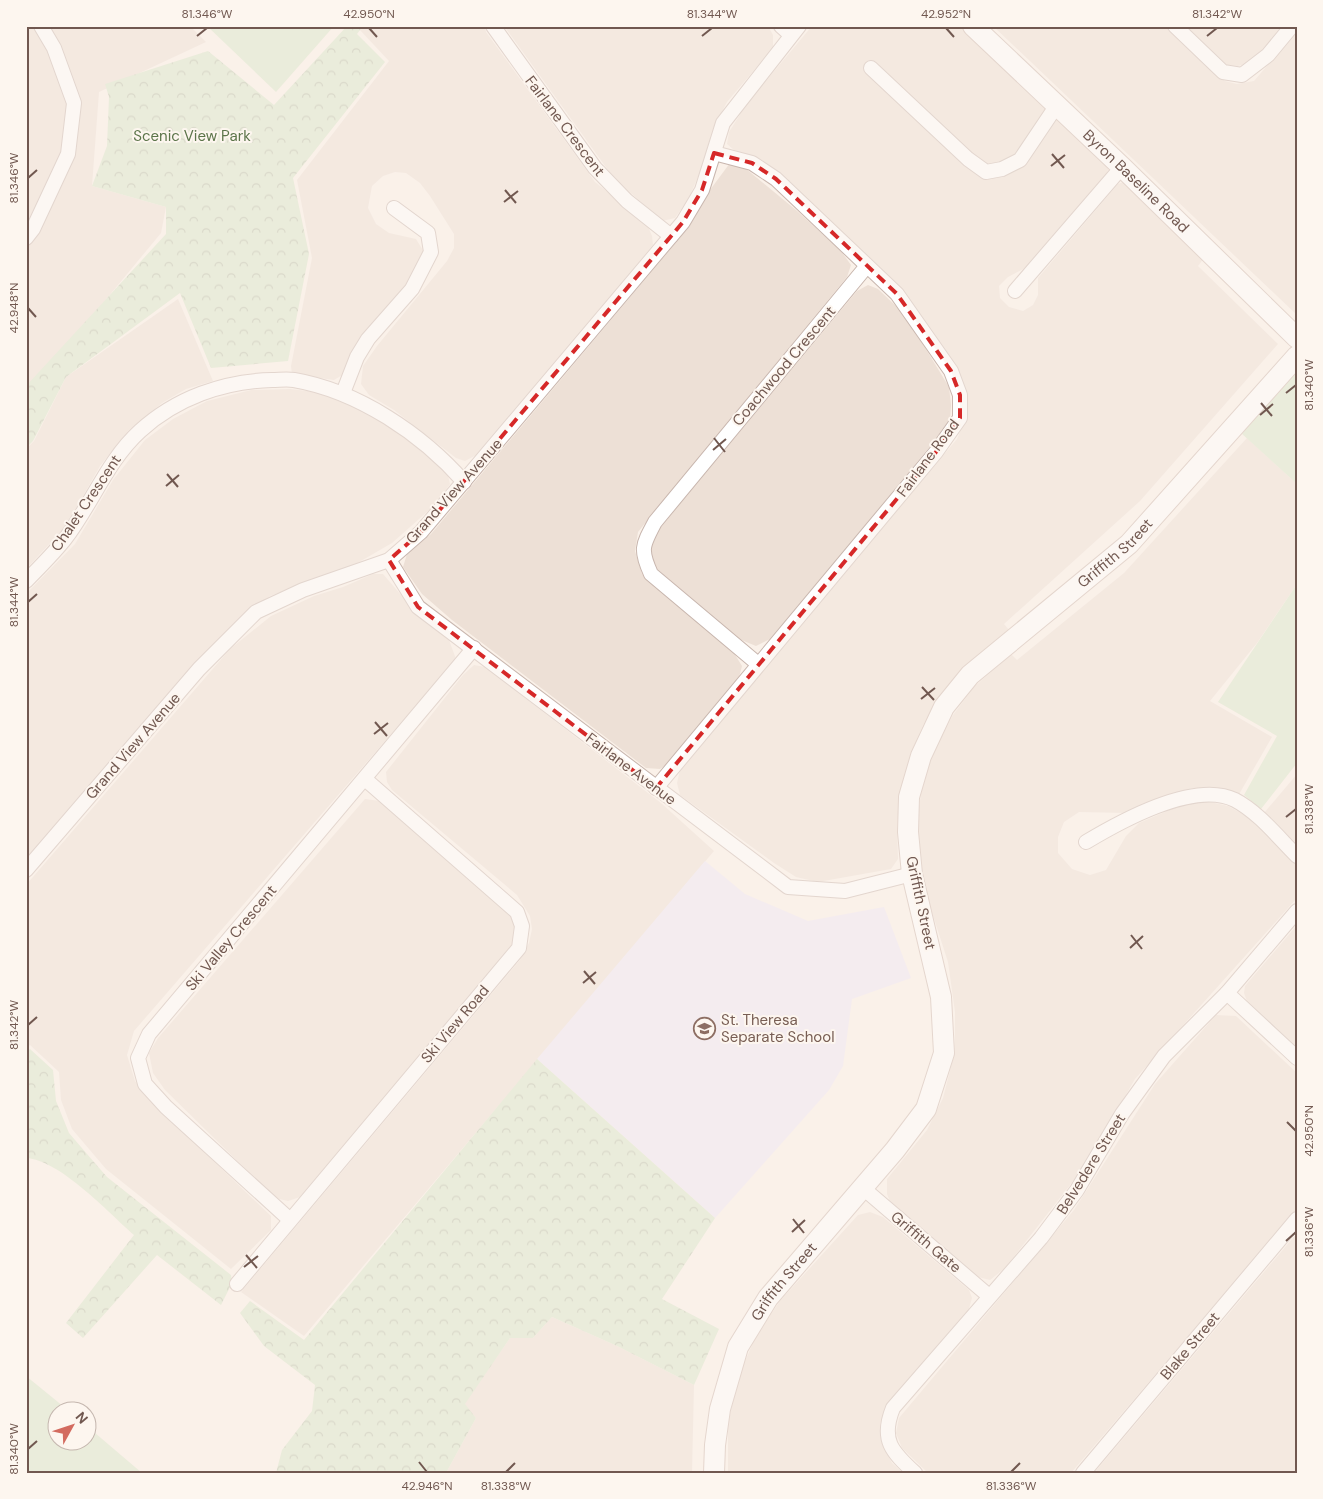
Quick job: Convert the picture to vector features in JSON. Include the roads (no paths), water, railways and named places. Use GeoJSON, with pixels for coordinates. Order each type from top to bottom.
{"type":"FeatureCollection","features":[{"type":"Feature","properties":{"kind":"street"},"geometry":{"type":"LineString","coordinates":[[29,230],[68,154],[74,104],[54,48],[41,26]]}},
{"type":"Feature","properties":{"kind":"street","name":"Fairlane Crescent"},"geometry":{"type":"LineString","coordinates":[[493,26],[594,168],[627,201],[671,236]]}},
{"type":"Feature","properties":{"kind":"street","name":"Byron Baseline Road"},"geometry":{"type":"LineString","coordinates":[[973,26],[1122,167],[1297,338]]}},
{"type":"Feature","properties":{"kind":"street"},"geometry":{"type":"LineString","coordinates":[[1175,26],[1223,72],[1242,74],[1268,55],[1292,26]]}},
{"type":"Feature","properties":{"kind":"street","name":"Grand View Avenue"},"geometry":{"type":"LineString","coordinates":[[26,870],[199,669],[256,612],[303,590],[389,560],[421,532],[683,222],[702,190],[723,123],[790,29]]}},
{"type":"Feature","properties":{"kind":"street"},"geometry":{"type":"LineString","coordinates":[[871,68],[968,159],[986,172],[1002,168],[1020,160],[1057,105]]}},
{"type":"Feature","properties":{"kind":"street","name":"Fairlane Road"},"geometry":{"type":"LineString","coordinates":[[656,788],[936,452],[960,418],[960,396],[951,371],[897,294],[866,267],[832,231],[776,179],[752,163],[714,152]]}},
{"type":"Feature","properties":{"kind":"street"},"geometry":{"type":"LineString","coordinates":[[1015,291],[1122,167]]}},
{"type":"Feature","properties":{"kind":"street"},"geometry":{"type":"LineString","coordinates":[[343,393],[357,357],[368,339],[412,289],[431,252],[428,233],[394,208]]}},
{"type":"Feature","properties":{"kind":"street","name":"Coachwood Crescent"},"geometry":{"type":"LineString","coordinates":[[758,664],[651,574],[643,556],[646,540],[655,522],[866,267]]}},
{"type":"Feature","properties":{"kind":"street","name":"Griffith Street"},"geometry":{"type":"LineString","coordinates":[[714,1473],[714,1444],[720,1409],[738,1347],[768,1298],[895,1150],[926,1109],[944,1053],[941,997],[912,874],[908,832],[909,797],[921,756],[944,707],[970,675],[1129,544],[1297,356]]}},
{"type":"Feature","properties":{"kind":"street","name":"Chalet Crescent"},"geometry":{"type":"LineString","coordinates":[[26,581],[65,539],[118,454],[141,430],[181,402],[216,388],[244,381],[293,380],[343,393],[394,422],[439,457],[464,482]]}},
{"type":"Feature","properties":{"kind":"street","name":"Fairlane Avenue"},"geometry":{"type":"LineString","coordinates":[[389,560],[418,607],[788,887],[845,891],[912,874]]}},
{"type":"Feature","properties":{"kind":"street","name":"Ski Valley Crescent"},"geometry":{"type":"LineString","coordinates":[[290,1219],[166,1107],[145,1084],[138,1058],[150,1034],[474,648]]}},
{"type":"Feature","properties":{"kind":"street","name":"Ski View Road"},"geometry":{"type":"LineString","coordinates":[[237,1284],[519,948],[522,926],[517,912],[512,906],[365,779]]}},
{"type":"Feature","properties":{"kind":"street"},"geometry":{"type":"LineString","coordinates":[[1086,842],[1144,811],[1198,794],[1234,799],[1258,818],[1297,856]]}},
{"type":"Feature","properties":{"kind":"street","name":"Belvedere Street"},"geometry":{"type":"LineString","coordinates":[[915,1473],[897,1457],[887,1441],[888,1419],[893,1408],[1041,1238],[1077,1190],[1122,1114],[1164,1056],[1227,993],[1297,911]]}},
{"type":"Feature","properties":{"kind":"street"},"geometry":{"type":"LineString","coordinates":[[1227,993],[1297,1058]]}},
{"type":"Feature","properties":{"kind":"street","name":"Griffith Gate"},"geometry":{"type":"LineString","coordinates":[[863,1188],[989,1296]]}},
{"type":"Feature","properties":{"kind":"street","name":"Blake Street"},"geometry":{"type":"LineString","coordinates":[[1082,1473],[1297,1219]]}},
{"type":"Feature","properties":{"kind":"place","name":"St. Theresa Separate School"},"geometry":{"type":"Point","coordinates":[705,1029]}},
{"type":"Feature","properties":{"kind":"park label","name":"Scenic View Park"},"geometry":{"type":"Point","coordinates":[192,136]}}]}
